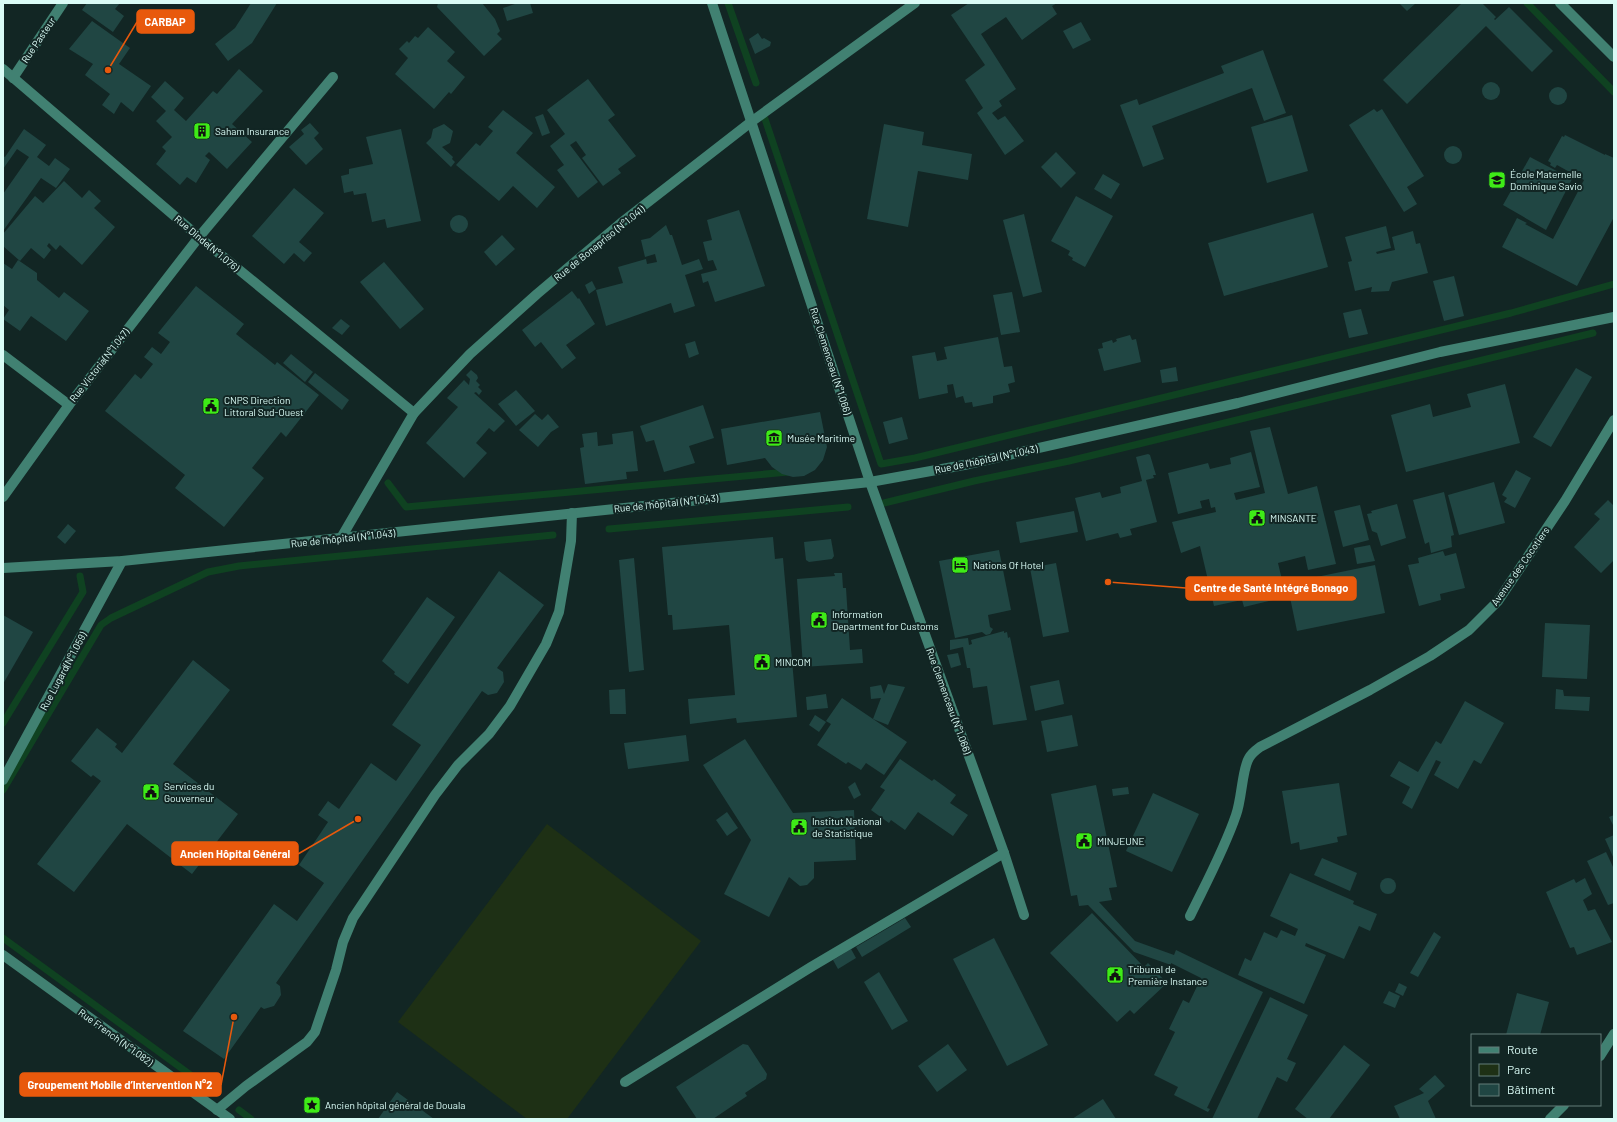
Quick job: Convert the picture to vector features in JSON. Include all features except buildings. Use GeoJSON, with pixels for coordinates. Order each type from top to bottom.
{"type":"FeatureCollection","features":[{"type":"Feature","properties":{"kind":"street","name":"Rue Pasteur"},"geometry":{"type":"LineString","coordinates":[[12,78],[63,3]]}},
{"type":"Feature","properties":{"kind":"street","name":"Rue Clemenceau (N°1.066)"},"geometry":{"type":"LineString","coordinates":[[712,3],[870,482],[1004,853],[1024,915]]}},
{"type":"Feature","properties":{"kind":"street","name":"Rue de Bonapriso (N°1.041)"},"geometry":{"type":"LineString","coordinates":[[342,538],[414,413],[470,354],[537,294],[621,223],[751,122],[915,3]]}},
{"type":"Feature","properties":{"kind":"street"},"geometry":{"type":"LineString","coordinates":[[1560,3],[1614,57]]}},
{"type":"Feature","properties":{"kind":"street","name":"Rue Dinde(N°1.076)"},"geometry":{"type":"LineString","coordinates":[[3,69],[198,237],[414,413]]}},
{"type":"Feature","properties":{"kind":"street","name":"Rue Victoria(N°1.047)"},"geometry":{"type":"LineString","coordinates":[[3,497],[69,405],[198,237],[333,76]]}},
{"type":"Feature","properties":{"kind":"street","name":"Rue de l'hôpital (N°1.043)"},"geometry":{"type":"LineString","coordinates":[[3,568],[122,561],[870,482],[964,465],[1320,383],[1470,345],[1614,317]]}},
{"type":"Feature","properties":{"kind":"street"},"geometry":{"type":"LineString","coordinates":[[3,355],[69,405]]}},
{"type":"Feature","properties":{"kind":"street","name":"Avenue des Cocotiers"},"geometry":{"type":"LineString","coordinates":[[1190,916],[1220,853],[1236,814],[1242,792],[1246,765],[1250,757],[1260,747],[1370,690],[1430,656],[1469,630],[1498,601],[1565,501],[1614,420]]}},
{"type":"Feature","properties":{"kind":"street"},"geometry":{"type":"LineString","coordinates":[[217,1110],[246,1086],[307,1042],[315,1032],[336,970],[343,942],[353,918],[435,794],[458,765],[489,734],[510,706],[546,644],[559,612],[572,541],[572,513]]}},
{"type":"Feature","properties":{"kind":"street","name":"Rue Lugard(N°1.059)"},"geometry":{"type":"LineString","coordinates":[[3,780],[122,561]]}},
{"type":"Feature","properties":{"kind":"street"},"geometry":{"type":"LineString","coordinates":[[625,1082],[812,967],[1004,853]]}},
{"type":"Feature","properties":{"kind":"street","name":"Rue French (N°1.082)"},"geometry":{"type":"LineString","coordinates":[[3,955],[230,1119]]}},
{"type":"Feature","properties":{"kind":"street"},"geometry":{"type":"LineString","coordinates":[[1601,1054],[1614,1034]]}},
{"type":"Feature","properties":{"kind":"street"},"geometry":{"type":"LineString","coordinates":[[1550,1119],[1563,1106]]}},
{"type":"Feature","properties":{"kind":"green space"},"geometry":{"type":"Polygon","coordinates":[[[547,824],[701,941],[567,1119],[527,1119],[398,1022],[547,824]]]}},
{"type":"Feature","properties":{"kind":"waterway"},"geometry":{"type":"LineString","coordinates":[[728,3],[756,83]]}},
{"type":"Feature","properties":{"kind":"waterway"},"geometry":{"type":"LineString","coordinates":[[1527,3],[1614,92]]}},
{"type":"Feature","properties":{"kind":"waterway"},"geometry":{"type":"LineString","coordinates":[[765,119],[881,464],[915,458],[1511,313],[1614,284]]}},
{"type":"Feature","properties":{"kind":"waterway"},"geometry":{"type":"LineString","coordinates":[[884,503],[974,481],[1069,461],[1593,333]]}},
{"type":"Feature","properties":{"kind":"waterway"},"geometry":{"type":"LineString","coordinates":[[388,483],[406,507],[788,472]]}},
{"type":"Feature","properties":{"kind":"waterway"},"geometry":{"type":"LineString","coordinates":[[609,529],[848,507]]}},
{"type":"Feature","properties":{"kind":"waterway"},"geometry":{"type":"LineString","coordinates":[[3,790],[101,625],[111,618],[208,572],[239,566],[553,535]]}},
{"type":"Feature","properties":{"kind":"waterway"},"geometry":{"type":"LineString","coordinates":[[3,723],[83,592],[80,576]]}},
{"type":"Feature","properties":{"kind":"waterway"},"geometry":{"type":"LineString","coordinates":[[3,938],[214,1092]]}},
{"type":"Feature","properties":{"kind":"waterway"},"geometry":{"type":"LineString","coordinates":[[239,1110],[251,1119]]}},
{"type":"Feature","properties":{"kind":"place","name":"CARBAP"},"geometry":{"type":"Point","coordinates":[108,70]}},
{"type":"Feature","properties":{"kind":"place","name":"Saham Insurance"},"geometry":{"type":"Point","coordinates":[202,131]}},
{"type":"Feature","properties":{"kind":"place","name":"École Maternelle Dominique Savio"},"geometry":{"type":"Point","coordinates":[1497,180]}},
{"type":"Feature","properties":{"kind":"place","name":"CNPS Direction Littoral Sud-Ouest"},"geometry":{"type":"Point","coordinates":[211,406]}},
{"type":"Feature","properties":{"kind":"place","name":"Musée Maritime"},"geometry":{"type":"Point","coordinates":[774,438]}},
{"type":"Feature","properties":{"kind":"place","name":"MINSANTE"},"geometry":{"type":"Point","coordinates":[1257,518]}},
{"type":"Feature","properties":{"kind":"place","name":"Nations Of Hotel"},"geometry":{"type":"Point","coordinates":[960,565]}},
{"type":"Feature","properties":{"kind":"place","name":"Centre de Santé Intégré Bonago"},"geometry":{"type":"Point","coordinates":[1108,582]}},
{"type":"Feature","properties":{"kind":"place","name":"Information Department for Customs"},"geometry":{"type":"Point","coordinates":[819,620]}},
{"type":"Feature","properties":{"kind":"place","name":"MINCOM"},"geometry":{"type":"Point","coordinates":[762,662]}},
{"type":"Feature","properties":{"kind":"place","name":"Services du Gouverneur"},"geometry":{"type":"Point","coordinates":[151,792]}},
{"type":"Feature","properties":{"kind":"place","name":"Ancien Hôpital Général"},"geometry":{"type":"Point","coordinates":[358,819]}},
{"type":"Feature","properties":{"kind":"place","name":"Institut National de Statistique"},"geometry":{"type":"Point","coordinates":[799,827]}},
{"type":"Feature","properties":{"kind":"place","name":"MINJEUNE"},"geometry":{"type":"Point","coordinates":[1084,841]}},
{"type":"Feature","properties":{"kind":"place","name":"Tribunal de Première Instance"},"geometry":{"type":"Point","coordinates":[1115,975]}},
{"type":"Feature","properties":{"kind":"place","name":"Groupement Mobile d’Intervention N°2"},"geometry":{"type":"Point","coordinates":[234,1017]}},
{"type":"Feature","properties":{"kind":"place","name":"Ancien hôpital général de Douala"},"geometry":{"type":"Point","coordinates":[312,1105]}}]}
